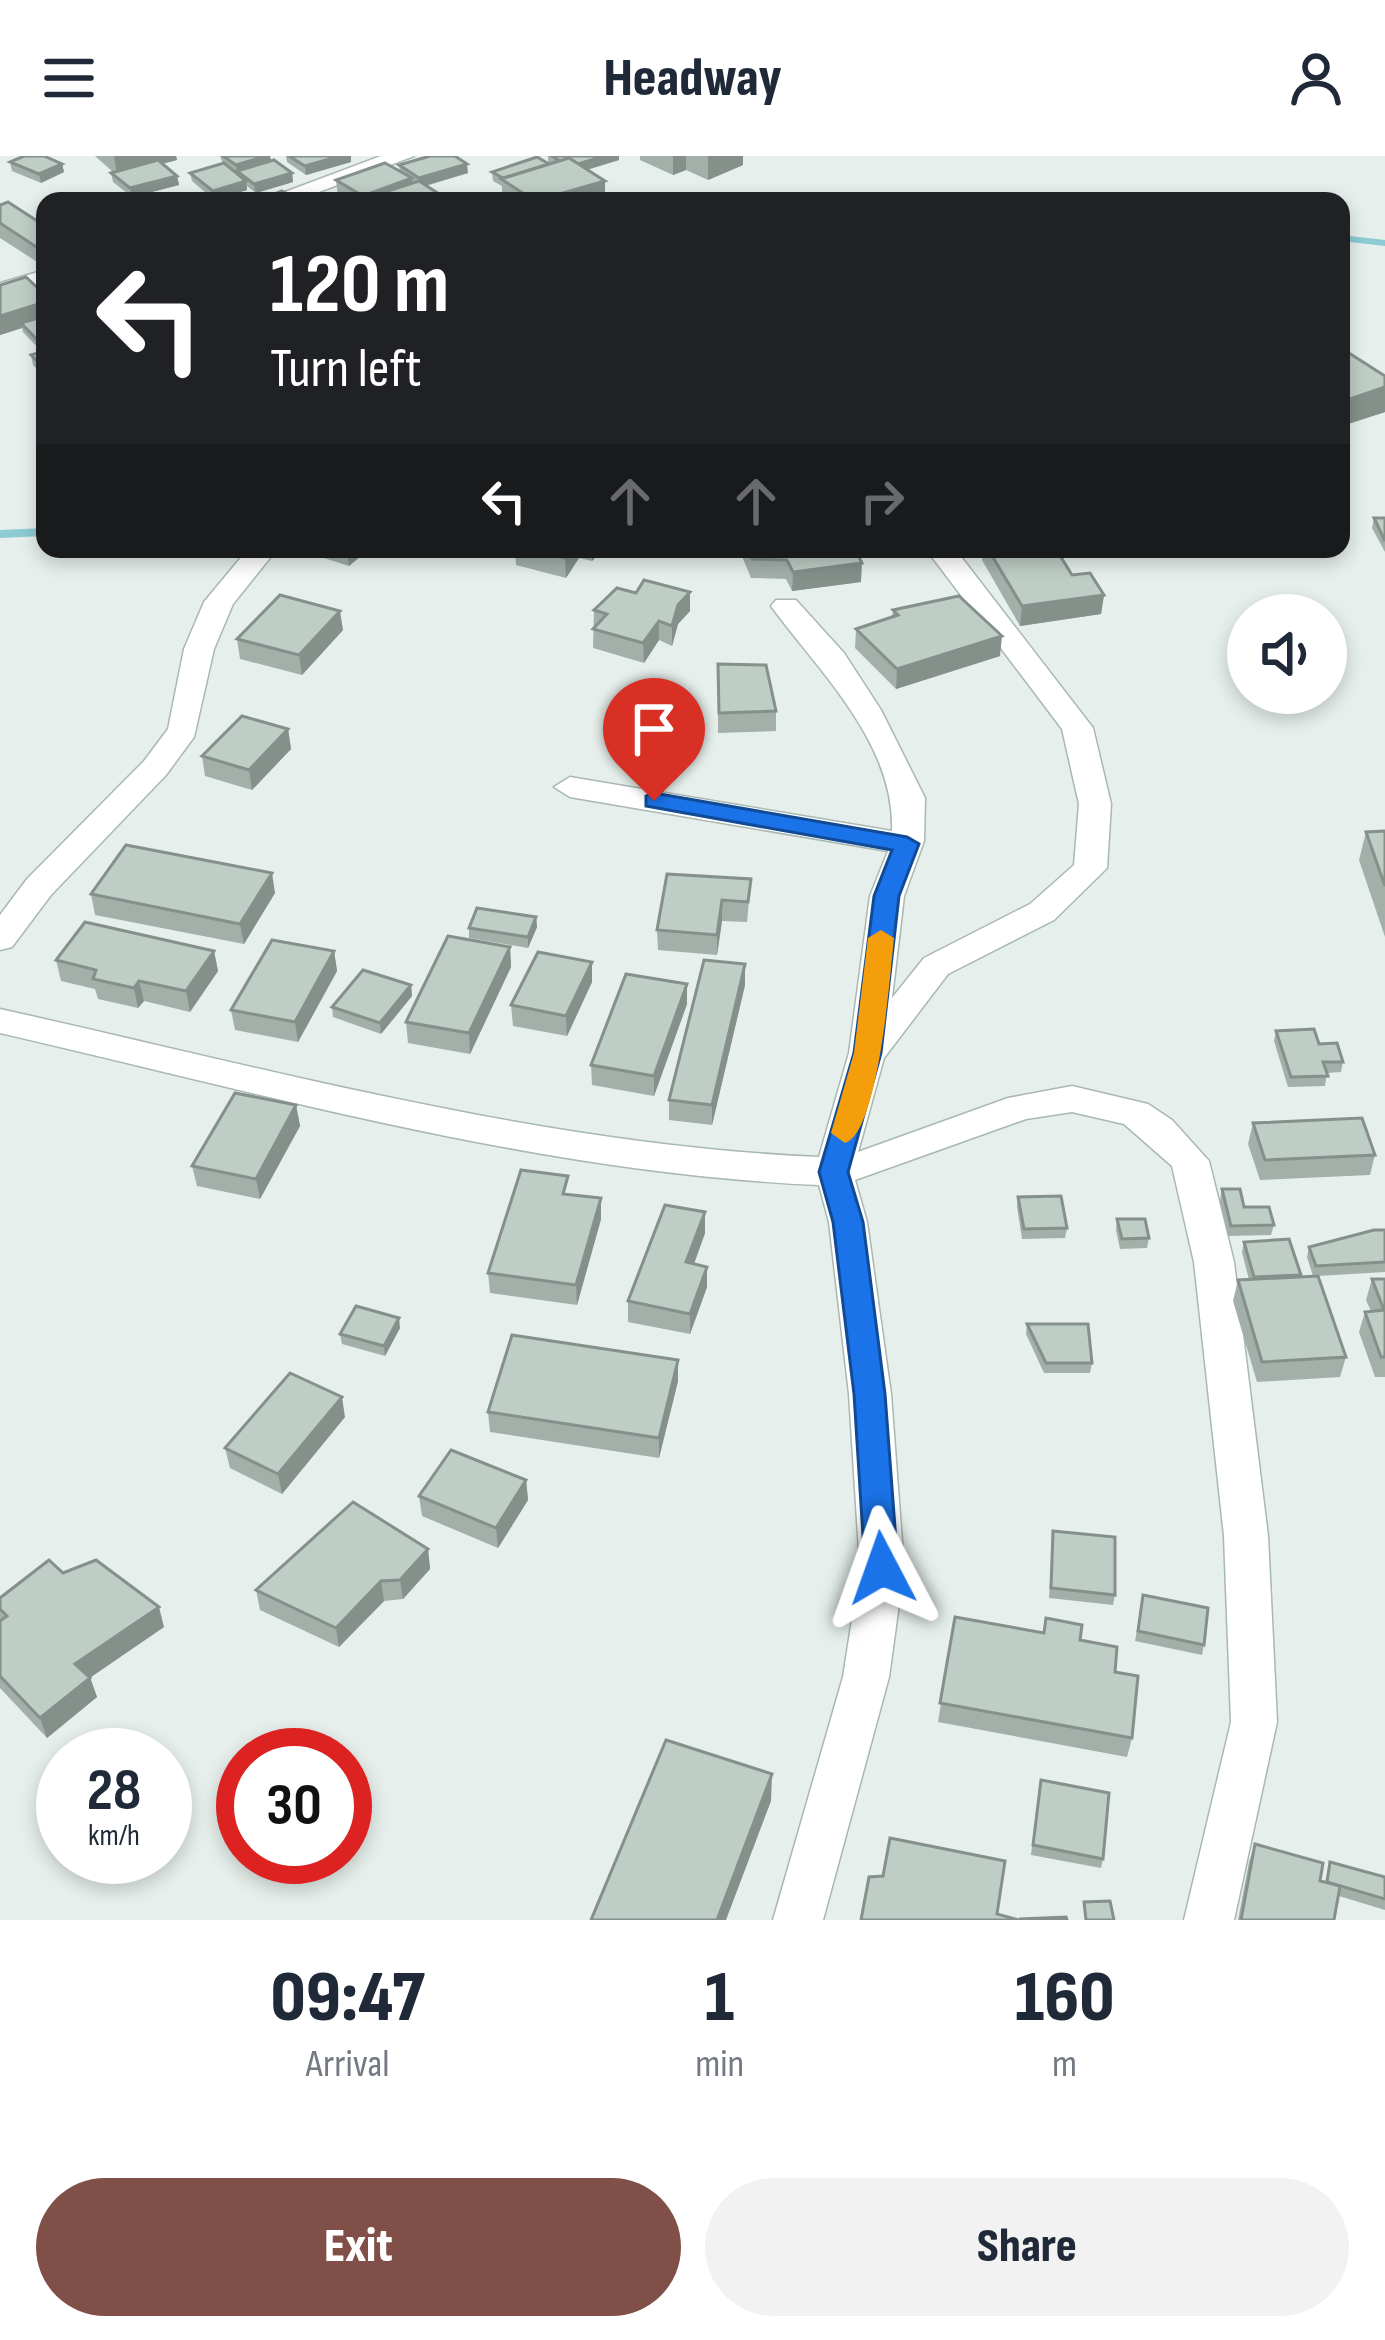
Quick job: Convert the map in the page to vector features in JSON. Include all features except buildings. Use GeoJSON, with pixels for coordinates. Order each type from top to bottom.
{"type":"FeatureCollection","features":[{"type":"Feature","properties":{"kind":"street"},"geometry":{"type":"LineString","coordinates":[[299,192],[403,156]]}},
{"type":"Feature","properties":{"kind":"street"},"geometry":{"type":"LineString","coordinates":[[0,291],[36,280]]}},
{"type":"Feature","properties":{"kind":"street"},"geometry":{"type":"LineString","coordinates":[[0,939],[38,887],[155,768],[183,730],[199,649],[218,602],[255,558]]}},
{"type":"Feature","properties":{"kind":"street"},"geometry":{"type":"LineString","coordinates":[[867,1053],[936,966],[1042,912],[1090,868],[1096,804],[1078,728],[947,558]]}},
{"type":"Feature","properties":{"kind":"street"},"geometry":{"type":"LineString","coordinates":[[786,605],[833,658],[889,748],[909,798],[907,844],[886,896],[867,1053],[834,1172],[848,1222],[870,1394],[882,1568],[866,1676],[798,1920]]}},
{"type":"Feature","properties":{"kind":"street"},"geometry":{"type":"LineString","coordinates":[[570,787],[907,844]]}},
{"type":"Feature","properties":{"kind":"street"},"geometry":{"type":"LineString","coordinates":[[0,1021],[365,1106],[559,1143],[766,1169],[834,1172],[878,1161],[1021,1107],[1072,1099],[1135,1114],[1190,1161],[1214,1262],[1227,1347],[1246,1536],[1254,1722],[1209,1920]]}},
{"type":"Feature","properties":{"kind":"waterway"},"geometry":{"type":"LineString","coordinates":[[1350,239],[1385,243]]}},
{"type":"Feature","properties":{"kind":"waterway"},"geometry":{"type":"LineString","coordinates":[[0,534],[36,532]]}},
{"type":"Feature","properties":{"kind":"slow traffic"},"geometry":{"type":"LineString","coordinates":[[845,1133],[867,1053],[881,938]]}},
{"type":"Feature","properties":{"kind":"route"},"geometry":{"type":"LineString","coordinates":[[654,801],[907,844],[886,896],[867,1053],[834,1172],[848,1222],[870,1394],[882,1568]]}}]}
